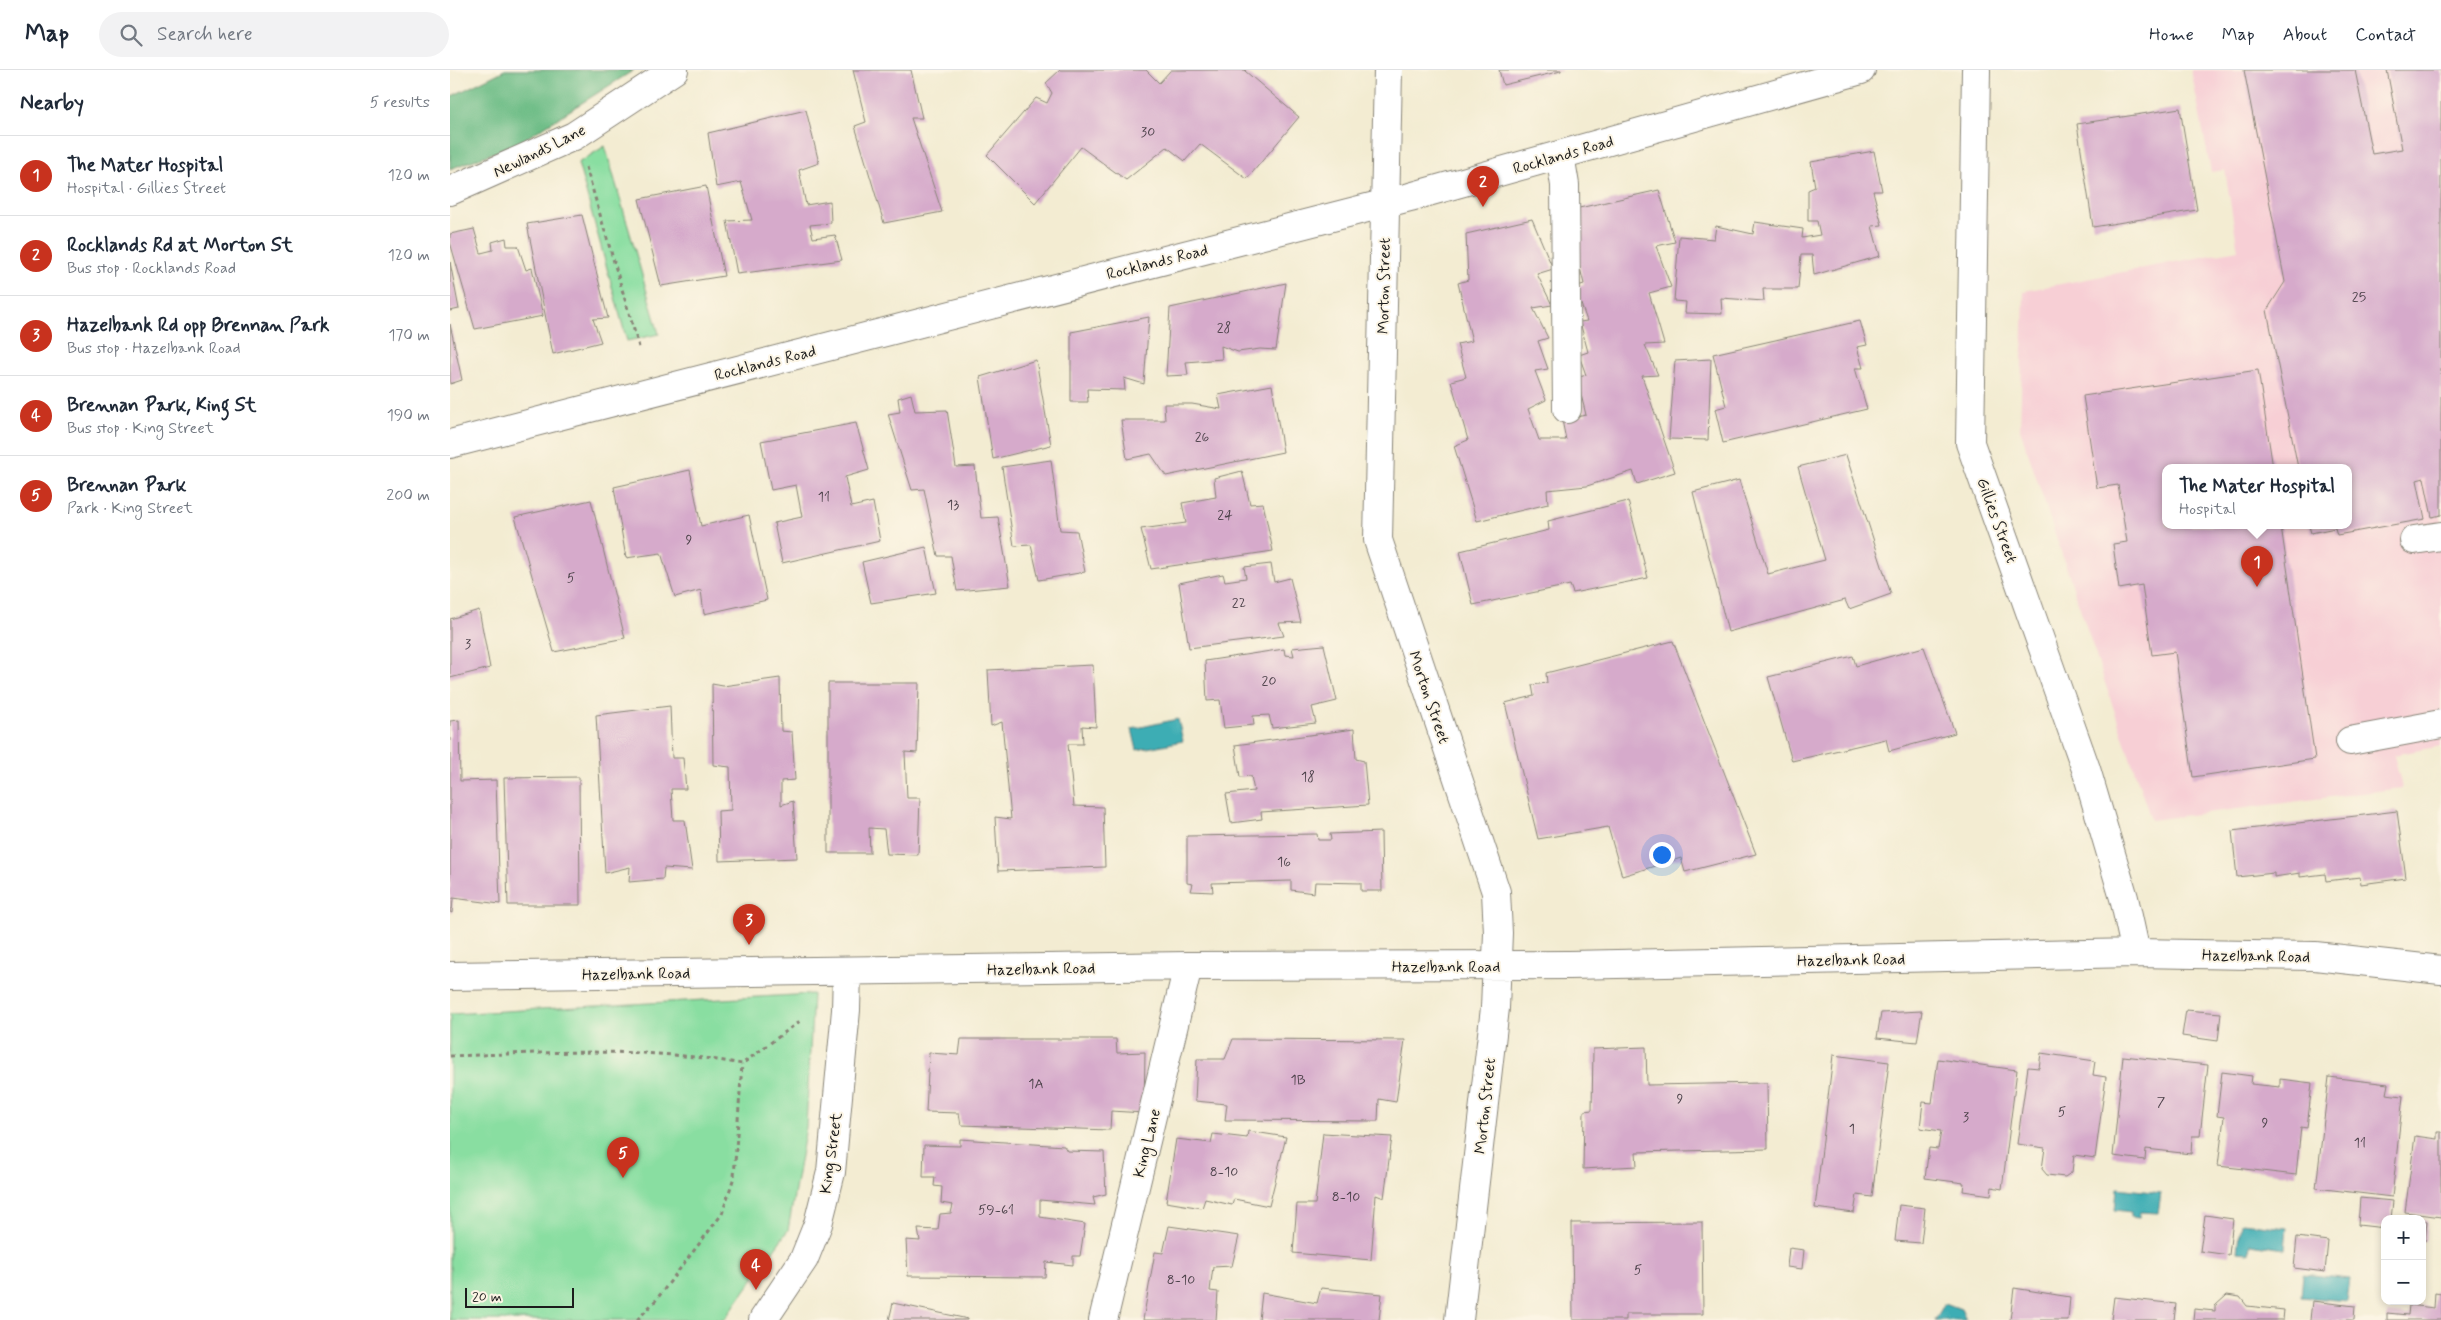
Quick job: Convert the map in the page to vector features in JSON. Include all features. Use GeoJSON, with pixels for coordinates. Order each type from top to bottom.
{"type":"FeatureCollection","features":[{"type":"Feature","properties":{"kind":"street","name":"Newlands Lane"},"geometry":{"type":"LineString","coordinates":[[450,191],[574,136],[674,70]]}},
{"type":"Feature","properties":{"kind":"street","name":"Morton Street"},"geometry":{"type":"LineString","coordinates":[[1388,70],[1378,540],[1496,892],[1495,1008],[1459,1320]]}},
{"type":"Feature","properties":{"kind":"street","name":"Rocklands Road"},"geometry":{"type":"LineString","coordinates":[[450,444],[1384,203],[1861,70]]}},
{"type":"Feature","properties":{"kind":"street","name":"Gillies Street"},"geometry":{"type":"LineString","coordinates":[[1976,70],[1970,444],[2086,769],[2124,898],[2136,953]]}},
{"type":"Feature","properties":{"kind":"street"},"geometry":{"type":"LineString","coordinates":[[1560,155],[1565,185],[1567,409]]}},
{"type":"Feature","properties":{"kind":"street"},"geometry":{"type":"LineString","coordinates":[[2414,540],[2441,536]]}},
{"type":"Feature","properties":{"kind":"street"},"geometry":{"type":"LineString","coordinates":[[2350,741],[2441,724]]}},
{"type":"Feature","properties":{"kind":"street","name":"Hazelbank Road"},"geometry":{"type":"LineString","coordinates":[[450,976],[1188,966],[1496,966],[2136,953],[2315,956],[2441,970]]}},
{"type":"Feature","properties":{"kind":"street","name":"King Lane"},"geometry":{"type":"LineString","coordinates":[[1103,1320],[1188,966]]}},
{"type":"Feature","properties":{"kind":"street","name":"King Street"},"geometry":{"type":"LineString","coordinates":[[763,1320],[804,1259],[818,1224],[827,1189],[831,1172],[846,1010],[847,971]]}},
{"type":"Feature","properties":{"kind":"path"},"geometry":{"type":"LineString","coordinates":[[574,136],[592,182],[639,347]]}},
{"type":"Feature","properties":{"kind":"path"},"geometry":{"type":"LineString","coordinates":[[450,1056],[609,1052],[700,1056],[742,1064],[800,1021]]}},
{"type":"Feature","properties":{"kind":"path"},"geometry":{"type":"LineString","coordinates":[[637,1320],[656,1300],[722,1214],[734,1177],[742,1064]]}},
{"type":"Feature","properties":{"kind":"shaded area"},"geometry":{"type":"Polygon","coordinates":[[[2191,70],[2441,70],[2441,746],[2394,755],[2402,788],[2151,820],[2020,429],[2024,291],[2238,250],[2225,170],[2211,172],[2191,70]]]}},
{"type":"Feature","properties":{"kind":"green space"},"geometry":{"type":"Polygon","coordinates":[[[505,70],[634,70],[517,144],[450,169],[450,97],[505,70]]]}},
{"type":"Feature","properties":{"kind":"green space"},"geometry":{"type":"Polygon","coordinates":[[[605,146],[659,334],[627,341],[578,163],[605,146]]]}},
{"type":"Feature","properties":{"kind":"green space"},"geometry":{"type":"Polygon","coordinates":[[[813,994],[806,1127],[788,1230],[724,1320],[450,1320],[450,1014],[813,994]]]}},
{"type":"Feature","properties":{"kind":"water"},"geometry":{"type":"Polygon","coordinates":[[[1178,719],[1183,741],[1137,750],[1132,729],[1178,719]]]}},
{"type":"Feature","properties":{"kind":"water"},"geometry":{"type":"Polygon","coordinates":[[[2117,1188],[2161,1193],[2158,1213],[2140,1212],[2139,1218],[2131,1217],[2131,1212],[2115,1210],[2117,1188]]]}},
{"type":"Feature","properties":{"kind":"water"},"geometry":{"type":"Polygon","coordinates":[[[2241,1223],[2287,1228],[2285,1249],[2250,1244],[2249,1253],[2238,1252],[2241,1223]]]}},
{"type":"Feature","properties":{"kind":"water"},"geometry":{"type":"Polygon","coordinates":[[[2303,1274],[2350,1279],[2347,1301],[2301,1297],[2303,1274]]]}},
{"type":"Feature","properties":{"kind":"water"},"geometry":{"type":"Polygon","coordinates":[[[1945,1303],[1961,1309],[1966,1320],[1935,1320],[1945,1303]]]}},
{"type":"Feature","properties":{"kind":"building"},"geometry":{"type":"Polygon","coordinates":[[[853,70],[911,70],[922,118],[911,118],[942,212],[884,223],[855,126],[866,122],[853,70]]]}},
{"type":"Feature","properties":{"kind":"building"},"geometry":{"type":"Polygon","coordinates":[[[1060,70],[1146,70],[1159,83],[1171,70],[1246,70],[1299,117],[1247,179],[1200,144],[1185,161],[1167,147],[1126,180],[1081,147],[1035,203],[987,155],[1036,98],[1047,103],[1052,93],[1046,83],[1060,70]]]}},
{"type":"Feature","properties":{"kind":"building"},"geometry":{"type":"Polygon","coordinates":[[[1499,70],[1561,70],[1561,71],[1503,85],[1499,70]]]}},
{"type":"Feature","properties":{"kind":"building"},"geometry":{"type":"Polygon","coordinates":[[[2244,70],[2355,70],[2372,154],[2402,149],[2387,70],[2441,70],[2441,515],[2432,517],[2424,478],[2417,480],[2425,519],[2337,535],[2335,529],[2352,529],[2352,464],[2297,464],[2267,310],[2285,282],[2244,70]]]}},
{"type":"Feature","properties":{"kind":"building"},"geometry":{"type":"Polygon","coordinates":[[[2180,108],[2197,210],[2093,227],[2077,124],[2180,108]]]}},
{"type":"Feature","properties":{"kind":"building"},"geometry":{"type":"Polygon","coordinates":[[[806,110],[819,163],[799,170],[806,205],[830,201],[831,223],[810,225],[813,238],[835,235],[842,260],[737,274],[727,221],[752,220],[741,182],[716,187],[708,133],[806,110]]]}},
{"type":"Feature","properties":{"kind":"building"},"geometry":{"type":"Polygon","coordinates":[[[1874,151],[1882,191],[1873,191],[1882,225],[1872,226],[1880,256],[1814,275],[1812,255],[1801,255],[1798,289],[1763,289],[1764,301],[1721,298],[1722,314],[1685,313],[1686,302],[1674,301],[1679,236],[1714,239],[1716,226],[1753,234],[1755,222],[1803,229],[1802,238],[1820,235],[1817,221],[1808,221],[1808,190],[1815,187],[1811,162],[1874,151]]]}},
{"type":"Feature","properties":{"kind":"building"},"geometry":{"type":"Polygon","coordinates":[[[706,186],[724,276],[661,286],[639,199],[706,186]]]}},
{"type":"Feature","properties":{"kind":"building"},"geometry":{"type":"Polygon","coordinates":[[[1659,190],[1675,242],[1656,246],[1671,287],[1649,293],[1664,344],[1645,345],[1658,375],[1642,376],[1675,472],[1637,484],[1633,471],[1587,486],[1547,490],[1548,504],[1477,521],[1454,446],[1468,440],[1451,381],[1466,377],[1457,344],[1472,341],[1458,283],[1468,280],[1466,234],[1532,219],[1553,269],[1537,274],[1552,305],[1533,308],[1548,338],[1538,341],[1548,369],[1535,371],[1546,400],[1528,409],[1539,440],[1566,440],[1562,420],[1586,415],[1577,378],[1586,375],[1579,355],[1588,352],[1580,322],[1587,321],[1575,287],[1584,284],[1566,211],[1659,190]]]}},
{"type":"Feature","properties":{"kind":"building"},"geometry":{"type":"Polygon","coordinates":[[[582,215],[608,318],[593,319],[601,342],[553,354],[527,224],[582,215]]]}},
{"type":"Feature","properties":{"kind":"building"},"geometry":{"type":"Polygon","coordinates":[[[474,229],[481,253],[493,250],[492,242],[506,238],[507,246],[518,246],[526,270],[532,268],[543,316],[475,329],[450,242],[450,234],[474,229]]]}},
{"type":"Feature","properties":{"kind":"building"},"geometry":{"type":"Polygon","coordinates":[[[450,262],[459,309],[450,311],[450,262]]]}},
{"type":"Feature","properties":{"kind":"building"},"geometry":{"type":"Polygon","coordinates":[[[1286,283],[1276,350],[1260,349],[1238,352],[1221,346],[1222,359],[1186,362],[1188,375],[1166,376],[1170,308],[1286,283]]]}},
{"type":"Feature","properties":{"kind":"building"},"geometry":{"type":"Polygon","coordinates":[[[1149,317],[1144,384],[1124,378],[1125,390],[1087,389],[1088,402],[1071,402],[1071,332],[1149,317]]]}},
{"type":"Feature","properties":{"kind":"building"},"geometry":{"type":"Polygon","coordinates":[[[1860,321],[1867,345],[1857,347],[1863,368],[1855,368],[1867,409],[1723,443],[1715,409],[1726,406],[1713,354],[1860,321]]]}},
{"type":"Feature","properties":{"kind":"building"},"geometry":{"type":"Polygon","coordinates":[[[450,324],[462,380],[450,384],[450,324]]]}},
{"type":"Feature","properties":{"kind":"building"},"geometry":{"type":"Polygon","coordinates":[[[1711,359],[1708,440],[1669,439],[1675,361],[1711,359]]]}},
{"type":"Feature","properties":{"kind":"building"},"geometry":{"type":"Polygon","coordinates":[[[1036,360],[1051,445],[993,459],[980,377],[1036,360]]]}},
{"type":"Feature","properties":{"kind":"building"},"geometry":{"type":"Polygon","coordinates":[[[2258,370],[2272,464],[2162,464],[2162,529],[2281,529],[2315,759],[2193,777],[2175,652],[2152,655],[2142,585],[2119,589],[2113,544],[2127,542],[2118,485],[2097,488],[2083,396],[2258,370]]]}},
{"type":"Feature","properties":{"kind":"building"},"geometry":{"type":"Polygon","coordinates":[[[1272,385],[1283,452],[1166,476],[1151,454],[1127,459],[1121,420],[1165,420],[1164,404],[1192,404],[1221,409],[1218,395],[1272,385]]]}},
{"type":"Feature","properties":{"kind":"building"},"geometry":{"type":"Polygon","coordinates":[[[911,394],[915,411],[947,410],[956,467],[975,466],[981,518],[998,517],[1010,586],[957,591],[951,556],[938,556],[924,489],[912,490],[888,414],[900,412],[898,398],[911,394]]]}},
{"type":"Feature","properties":{"kind":"building"},"geometry":{"type":"Polygon","coordinates":[[[856,423],[869,470],[845,477],[851,507],[873,502],[880,541],[782,563],[774,523],[802,517],[796,485],[771,490],[761,441],[856,423]]]}},
{"type":"Feature","properties":{"kind":"building"},"geometry":{"type":"Polygon","coordinates":[[[1846,455],[1891,594],[1849,609],[1845,600],[1728,632],[1693,492],[1739,480],[1768,574],[1825,560],[1798,467],[1846,455]]]}},
{"type":"Feature","properties":{"kind":"building"},"geometry":{"type":"Polygon","coordinates":[[[1051,460],[1060,530],[1077,531],[1085,572],[1039,580],[1031,545],[1014,546],[1002,467],[1051,460]]]}},
{"type":"Feature","properties":{"kind":"building"},"geometry":{"type":"Polygon","coordinates":[[[690,470],[701,526],[749,515],[767,600],[704,614],[701,590],[675,597],[661,553],[626,558],[614,487],[690,470]]]}},
{"type":"Feature","properties":{"kind":"building"},"geometry":{"type":"Polygon","coordinates":[[[1242,471],[1250,504],[1263,503],[1273,551],[1151,569],[1141,529],[1186,523],[1182,503],[1216,497],[1214,478],[1242,471]]]}},
{"type":"Feature","properties":{"kind":"building"},"geometry":{"type":"Polygon","coordinates":[[[591,500],[625,638],[554,652],[515,517],[591,500]]]}},
{"type":"Feature","properties":{"kind":"building"},"geometry":{"type":"Polygon","coordinates":[[[1628,501],[1648,578],[1573,593],[1570,585],[1473,605],[1460,551],[1549,530],[1548,521],[1628,501]]]}},
{"type":"Feature","properties":{"kind":"building"},"geometry":{"type":"Polygon","coordinates":[[[2310,529],[2330,529],[2311,533],[2310,529]]]}},
{"type":"Feature","properties":{"kind":"building"},"geometry":{"type":"Polygon","coordinates":[[[926,547],[936,593],[871,603],[862,562],[926,547]]]}},
{"type":"Feature","properties":{"kind":"building"},"geometry":{"type":"Polygon","coordinates":[[[1271,564],[1274,582],[1290,578],[1301,622],[1279,623],[1284,636],[1189,648],[1179,583],[1223,574],[1225,581],[1246,578],[1244,567],[1271,564]]]}},
{"type":"Feature","properties":{"kind":"building"},"geometry":{"type":"Polygon","coordinates":[[[479,610],[490,668],[450,678],[450,619],[479,610]]]}},
{"type":"Feature","properties":{"kind":"building"},"geometry":{"type":"Polygon","coordinates":[[[1673,641],[1756,854],[1685,872],[1681,858],[1622,876],[1608,827],[1538,839],[1505,703],[1534,696],[1532,685],[1547,683],[1546,673],[1673,641]]]}},
{"type":"Feature","properties":{"kind":"building"},"geometry":{"type":"Polygon","coordinates":[[[1324,645],[1337,701],[1312,707],[1316,723],[1272,728],[1269,715],[1253,716],[1254,725],[1224,728],[1220,700],[1207,701],[1205,661],[1284,649],[1285,655],[1294,656],[1292,648],[1324,645]]]}},
{"type":"Feature","properties":{"kind":"building"},"geometry":{"type":"Polygon","coordinates":[[[1924,647],[1955,733],[1889,751],[1886,739],[1792,761],[1768,677],[1853,656],[1856,666],[1924,647]]]}},
{"type":"Feature","properties":{"kind":"building"},"geometry":{"type":"Polygon","coordinates":[[[1093,665],[1096,727],[1082,726],[1083,744],[1068,744],[1074,806],[1103,807],[1105,867],[998,871],[995,817],[1011,819],[1002,722],[991,726],[988,670],[1093,665]]]}},
{"type":"Feature","properties":{"kind":"building"},"geometry":{"type":"Polygon","coordinates":[[[780,678],[781,731],[792,732],[795,780],[781,781],[781,805],[793,801],[797,858],[719,861],[718,811],[731,810],[730,767],[713,765],[712,684],[723,686],[780,678]]]}},
{"type":"Feature","properties":{"kind":"building"},"geometry":{"type":"Polygon","coordinates":[[[828,683],[919,683],[917,753],[905,752],[907,798],[920,798],[918,855],[887,854],[884,829],[869,828],[870,853],[828,853],[828,683]]]}},
{"type":"Feature","properties":{"kind":"building"},"geometry":{"type":"Polygon","coordinates":[[[670,706],[672,758],[683,758],[686,789],[671,789],[673,820],[685,820],[692,870],[664,868],[663,879],[629,882],[630,867],[605,873],[596,715],[670,706]]]}},
{"type":"Feature","properties":{"kind":"building"},"geometry":{"type":"Polygon","coordinates":[[[459,720],[460,781],[496,780],[500,904],[453,898],[452,913],[450,912],[450,721],[459,720]]]}},
{"type":"Feature","properties":{"kind":"building"},"geometry":{"type":"Polygon","coordinates":[[[1354,729],[1356,759],[1364,761],[1368,805],[1261,812],[1262,819],[1231,823],[1226,794],[1254,791],[1251,776],[1240,777],[1235,745],[1354,729]]]}},
{"type":"Feature","properties":{"kind":"building"},"geometry":{"type":"Polygon","coordinates":[[[579,777],[580,905],[508,905],[504,778],[579,777]]]}},
{"type":"Feature","properties":{"kind":"building"},"geometry":{"type":"Polygon","coordinates":[[[2397,811],[2406,878],[2361,884],[2360,877],[2326,881],[2325,874],[2300,877],[2300,873],[2274,877],[2274,873],[2237,877],[2232,831],[2397,811]]]}},
{"type":"Feature","properties":{"kind":"building"},"geometry":{"type":"Polygon","coordinates":[[[1381,832],[1382,891],[1361,891],[1361,883],[1315,882],[1314,893],[1291,890],[1291,881],[1212,883],[1213,892],[1191,891],[1193,884],[1187,883],[1187,836],[1317,834],[1318,840],[1331,840],[1330,834],[1381,832]]]}},
{"type":"Feature","properties":{"kind":"building"},"geometry":{"type":"Polygon","coordinates":[[[2186,1010],[2221,1013],[2218,1041],[2182,1036],[2186,1010]]]}},
{"type":"Feature","properties":{"kind":"building"},"geometry":{"type":"Polygon","coordinates":[[[1922,1011],[1917,1042],[1877,1038],[1881,1013],[1922,1011]]]}},
{"type":"Feature","properties":{"kind":"building"},"geometry":{"type":"Polygon","coordinates":[[[961,1039],[1116,1039],[1117,1053],[1145,1052],[1144,1113],[1111,1111],[1110,1130],[961,1125],[959,1113],[926,1112],[929,1053],[959,1055],[961,1039]]]}},
{"type":"Feature","properties":{"kind":"building"},"geometry":{"type":"Polygon","coordinates":[[[1233,1039],[1405,1040],[1396,1102],[1379,1099],[1378,1121],[1225,1120],[1227,1104],[1195,1101],[1197,1059],[1225,1059],[1233,1039]]]}},
{"type":"Feature","properties":{"kind":"building"},"geometry":{"type":"Polygon","coordinates":[[[1646,1047],[1647,1085],[1767,1083],[1768,1149],[1636,1152],[1637,1166],[1583,1169],[1584,1111],[1592,1110],[1593,1049],[1646,1047]]]}},
{"type":"Feature","properties":{"kind":"building"},"geometry":{"type":"Polygon","coordinates":[[[2041,1053],[2095,1061],[2093,1075],[2106,1077],[2095,1158],[2074,1155],[2072,1172],[2065,1177],[2047,1175],[2042,1169],[2045,1148],[2017,1144],[2028,1067],[2039,1068],[2041,1053]]]}},
{"type":"Feature","properties":{"kind":"building"},"geometry":{"type":"Polygon","coordinates":[[[1833,1055],[1889,1062],[1872,1197],[1857,1195],[1854,1213],[1815,1208],[1833,1055]]]}},
{"type":"Feature","properties":{"kind":"building"},"geometry":{"type":"Polygon","coordinates":[[[2123,1056],[2208,1065],[2200,1136],[2192,1136],[2191,1154],[2146,1149],[2145,1160],[2113,1156],[2123,1056]]]}},
{"type":"Feature","properties":{"kind":"building"},"geometry":{"type":"Polygon","coordinates":[[[1938,1059],[2017,1070],[2002,1189],[1992,1187],[1991,1195],[1963,1191],[1964,1183],[1925,1178],[1929,1148],[1938,1149],[1941,1131],[1920,1128],[1923,1102],[1932,1103],[1938,1059]]]}},
{"type":"Feature","properties":{"kind":"building"},"geometry":{"type":"Polygon","coordinates":[[[2222,1072],[2252,1076],[2251,1084],[2280,1087],[2280,1079],[2312,1083],[2307,1128],[2301,1127],[2296,1175],[2218,1166],[2224,1117],[2217,1116],[2222,1072]]]}},
{"type":"Feature","properties":{"kind":"building"},"geometry":{"type":"Polygon","coordinates":[[[2329,1077],[2388,1084],[2386,1094],[2403,1096],[2392,1197],[2316,1188],[2329,1077]]]}},
{"type":"Feature","properties":{"kind":"building"},"geometry":{"type":"Polygon","coordinates":[[[1248,1131],[1286,1137],[1269,1206],[1234,1199],[1232,1205],[1205,1199],[1202,1208],[1166,1202],[1176,1139],[1211,1143],[1213,1134],[1247,1138],[1248,1131]]]}},
{"type":"Feature","properties":{"kind":"building"},"geometry":{"type":"Polygon","coordinates":[[[2437,1132],[2441,1132],[2441,1217],[2405,1212],[2415,1136],[2437,1139],[2437,1132]]]}},
{"type":"Feature","properties":{"kind":"building"},"geometry":{"type":"Polygon","coordinates":[[[1323,1133],[1392,1137],[1384,1198],[1376,1195],[1371,1260],[1293,1253],[1297,1204],[1315,1204],[1323,1133]]]}},
{"type":"Feature","properties":{"kind":"building"},"geometry":{"type":"Polygon","coordinates":[[[960,1139],[1064,1146],[1067,1151],[1104,1152],[1106,1194],[1093,1197],[1095,1205],[1040,1200],[1040,1217],[1085,1224],[1080,1256],[1073,1256],[1073,1265],[1046,1262],[1045,1277],[908,1276],[906,1240],[920,1241],[918,1229],[938,1230],[940,1214],[951,1213],[953,1205],[941,1203],[942,1187],[934,1186],[935,1177],[923,1177],[924,1145],[960,1146],[960,1139]]]}},
{"type":"Feature","properties":{"kind":"building"},"geometry":{"type":"Polygon","coordinates":[[[2360,1198],[2393,1201],[2391,1215],[2381,1215],[2381,1228],[2358,1225],[2360,1198]]]}},
{"type":"Feature","properties":{"kind":"building"},"geometry":{"type":"Polygon","coordinates":[[[1899,1205],[1925,1208],[1921,1243],[1895,1241],[1899,1205]]]}},
{"type":"Feature","properties":{"kind":"building"},"geometry":{"type":"Polygon","coordinates":[[[2205,1215],[2233,1219],[2229,1255],[2200,1251],[2205,1215]]]}},
{"type":"Feature","properties":{"kind":"building"},"geometry":{"type":"Polygon","coordinates":[[[1702,1222],[1703,1314],[1626,1314],[1626,1320],[1573,1320],[1572,1223],[1702,1222]]]}},
{"type":"Feature","properties":{"kind":"building"},"geometry":{"type":"Polygon","coordinates":[[[1169,1226],[1239,1236],[1232,1266],[1213,1267],[1210,1291],[1218,1292],[1216,1320],[1143,1320],[1155,1252],[1163,1253],[1169,1226]]]}},
{"type":"Feature","properties":{"kind":"building"},"geometry":{"type":"Polygon","coordinates":[[[2297,1237],[2328,1241],[2325,1272],[2294,1268],[2297,1237]]]}},
{"type":"Feature","properties":{"kind":"building"},"geometry":{"type":"Polygon","coordinates":[[[1789,1248],[1804,1250],[1802,1269],[1787,1267],[1789,1248]]]}},
{"type":"Feature","properties":{"kind":"building"},"geometry":{"type":"Polygon","coordinates":[[[1321,1288],[1382,1294],[1379,1320],[1259,1320],[1262,1293],[1317,1303],[1321,1288]]]}},
{"type":"Feature","properties":{"kind":"building"},"geometry":{"type":"Polygon","coordinates":[[[2014,1288],[2070,1297],[2068,1320],[2010,1320],[2014,1288]]]}},
{"type":"Feature","properties":{"kind":"building"},"geometry":{"type":"Polygon","coordinates":[[[2435,1292],[2441,1293],[2441,1320],[2387,1320],[2387,1313],[2408,1315],[2409,1305],[2434,1308],[2435,1292]]]}},
{"type":"Feature","properties":{"kind":"building"},"geometry":{"type":"Polygon","coordinates":[[[2227,1295],[2240,1297],[2247,1306],[2284,1310],[2283,1320],[2193,1320],[2194,1309],[2215,1311],[2215,1306],[2227,1295]]]}},
{"type":"Feature","properties":{"kind":"building"},"geometry":{"type":"Polygon","coordinates":[[[2114,1297],[2176,1304],[2174,1320],[2111,1320],[2114,1297]]]}},
{"type":"Feature","properties":{"kind":"building"},"geometry":{"type":"Polygon","coordinates":[[[2312,1301],[2355,1306],[2354,1320],[2310,1320],[2312,1301]]]}},
{"type":"Feature","properties":{"kind":"building"},"geometry":{"type":"Polygon","coordinates":[[[893,1303],[968,1319],[968,1320],[889,1320],[893,1303]]]}},
{"type":"Feature","properties":{"kind":"place","name":"Rocklands Rd at Morton St"},"geometry":{"type":"Point","coordinates":[1483,207]}},
{"type":"Feature","properties":{"kind":"place","name":"The Mater Hospital"},"geometry":{"type":"Point","coordinates":[2257,587]}},
{"type":"Feature","properties":{"kind":"place","name":"Hazelbank Rd opp Brennan Park"},"geometry":{"type":"Point","coordinates":[749,945]}},
{"type":"Feature","properties":{"kind":"place","name":"Brennan Park"},"geometry":{"type":"Point","coordinates":[623,1178]}},
{"type":"Feature","properties":{"kind":"place","name":"Brennan Park, King St"},"geometry":{"type":"Point","coordinates":[756,1290]}}]}
